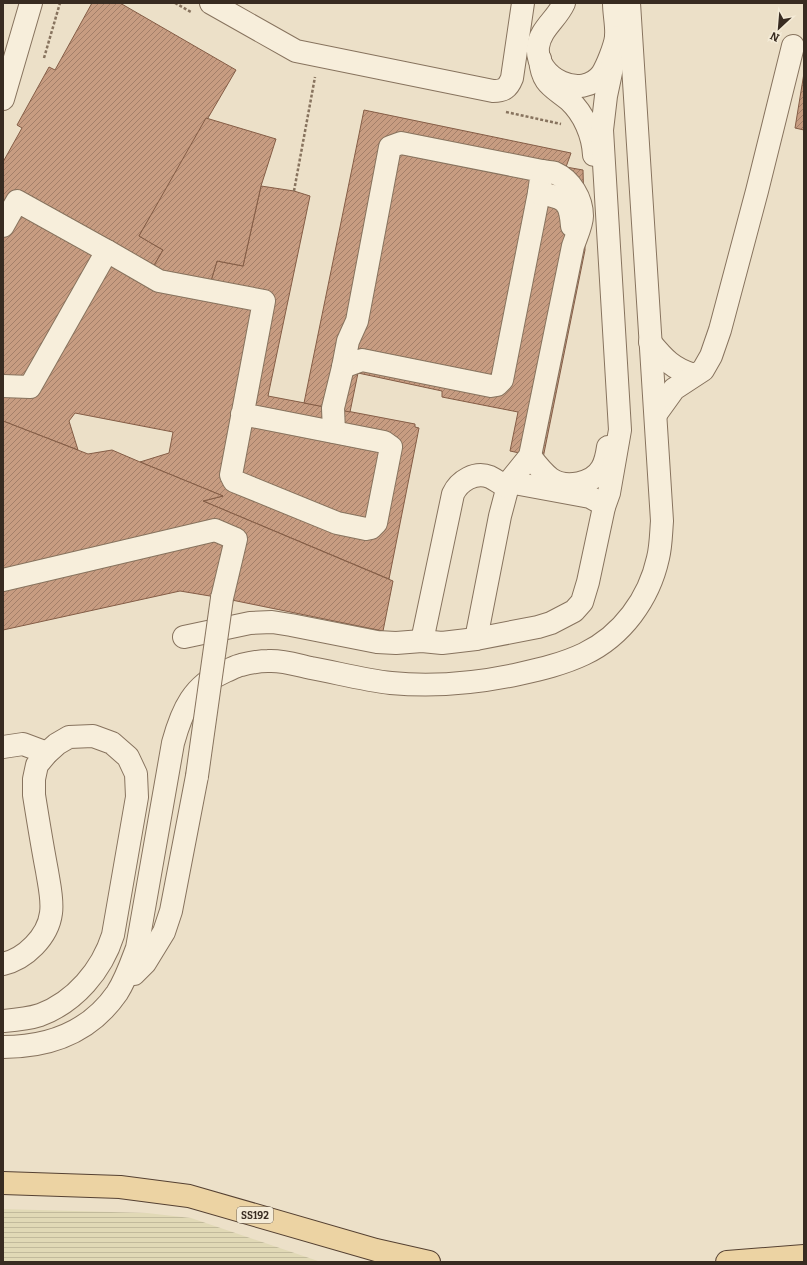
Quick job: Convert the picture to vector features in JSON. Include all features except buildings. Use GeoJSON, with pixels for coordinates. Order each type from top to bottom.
{"type":"FeatureCollection","features":[{"type":"Feature","properties":{"kind":"main road","name":"SS192"},"geometry":{"type":"LineString","coordinates":[[3,1182],[120,1187],[189,1196],[376,1250],[429,1262]]}},
{"type":"Feature","properties":{"kind":"main road"},"geometry":{"type":"LineString","coordinates":[[727,1262],[804,1256]]}},
{"type":"Feature","properties":{"kind":"lane"},"geometry":{"type":"LineString","coordinates":[[3,99],[31,3]]}},
{"type":"Feature","properties":{"kind":"lane"},"geometry":{"type":"LineString","coordinates":[[211,3],[296,51],[421,77],[500,91],[506,89],[512,78],[522,3]]}},
{"type":"Feature","properties":{"kind":"lane"},"geometry":{"type":"LineString","coordinates":[[561,488],[583,482],[601,470],[606,461],[610,436],[593,143],[589,130],[578,111],[569,100],[555,90],[546,81],[541,71],[538,49],[542,33],[561,10],[564,3]]}},
{"type":"Feature","properties":{"kind":"lane"},"geometry":{"type":"LineString","coordinates":[[184,637],[250,623],[272,622],[377,642],[396,643],[422,641],[442,643],[528,630],[551,623],[564,617],[574,611],[582,602],[588,582],[604,507],[610,493],[620,430],[602,130],[606,96],[616,49],[614,3]]}},
{"type":"Feature","properties":{"kind":"lane"},"geometry":{"type":"LineString","coordinates":[[3,1047],[43,1044],[58,1040],[91,1021],[107,1006],[117,992],[129,970],[137,948],[173,743],[183,711],[200,688],[218,674],[240,665],[269,660],[363,679],[392,683],[450,683],[480,681],[536,670],[565,662],[594,649],[615,634],[636,608],[652,580],[658,558],[662,521],[629,3]]}},
{"type":"Feature","properties":{"kind":"lane"},"geometry":{"type":"LineString","coordinates":[[540,60],[549,76],[559,82],[581,86],[592,82],[601,74],[607,63],[616,36]]}},
{"type":"Feature","properties":{"kind":"lane"},"geometry":{"type":"LineString","coordinates":[[656,414],[674,388],[703,370],[711,356],[720,330],[793,46]]}},
{"type":"Feature","properties":{"kind":"lane"},"geometry":{"type":"LineString","coordinates":[[334,432],[333,408],[348,341],[357,321],[390,147],[401,142],[555,174],[567,183],[574,190],[580,200],[582,217],[574,246],[530,456],[508,484],[500,516],[476,639]]}},
{"type":"Feature","properties":{"kind":"lane"},"geometry":{"type":"LineString","coordinates":[[343,366],[362,360],[491,386],[497,385],[502,380],[542,171]]}},
{"type":"Feature","properties":{"kind":"lane"},"geometry":{"type":"LineString","coordinates":[[539,193],[560,198],[568,204],[571,216],[574,246]]}},
{"type":"Feature","properties":{"kind":"lane"},"geometry":{"type":"LineString","coordinates":[[3,226],[17,201],[159,281],[264,301],[242,414],[231,475],[234,481],[337,523],[366,529],[371,528],[376,523],[391,447],[384,442],[242,414]]}},
{"type":"Feature","properties":{"kind":"lane"},"geometry":{"type":"LineString","coordinates":[[3,386],[30,388],[107,251]]}},
{"type":"Feature","properties":{"kind":"lane"},"geometry":{"type":"LineString","coordinates":[[650,342],[661,356],[673,366],[683,372],[694,375]]}},
{"type":"Feature","properties":{"kind":"lane"},"geometry":{"type":"LineString","coordinates":[[530,456],[544,473],[561,488]]}},
{"type":"Feature","properties":{"kind":"lane"},"geometry":{"type":"LineString","coordinates":[[422,641],[453,494],[456,486],[466,478],[483,475],[508,484],[561,488],[590,497],[604,507]]}},
{"type":"Feature","properties":{"kind":"lane"},"geometry":{"type":"LineString","coordinates":[[3,580],[215,530],[236,539],[222,598],[196,776],[171,911],[164,932],[145,962],[117,992]]}},
{"type":"Feature","properties":{"kind":"lane"},"geometry":{"type":"LineString","coordinates":[[3,964],[25,955],[37,942],[46,928],[51,914],[51,895],[34,795],[34,778],[37,765],[57,744],[69,737],[92,736],[112,743],[128,757],[136,774],[137,797],[113,935],[108,951],[86,983],[64,1002],[40,1014],[21,1019],[3,1021]]}},
{"type":"Feature","properties":{"kind":"lane"},"geometry":{"type":"LineString","coordinates":[[3,747],[23,744],[47,753]]}},
{"type":"Feature","properties":{"kind":"path"},"geometry":{"type":"LineString","coordinates":[[44,58],[60,3]]}},
{"type":"Feature","properties":{"kind":"path"},"geometry":{"type":"LineString","coordinates":[[294,191],[316,71]]}},
{"type":"Feature","properties":{"kind":"shaded area"},"geometry":{"type":"Polygon","coordinates":[[[3,1209],[147,1213],[191,1218],[321,1262],[3,1262],[3,1209]]]}}]}
